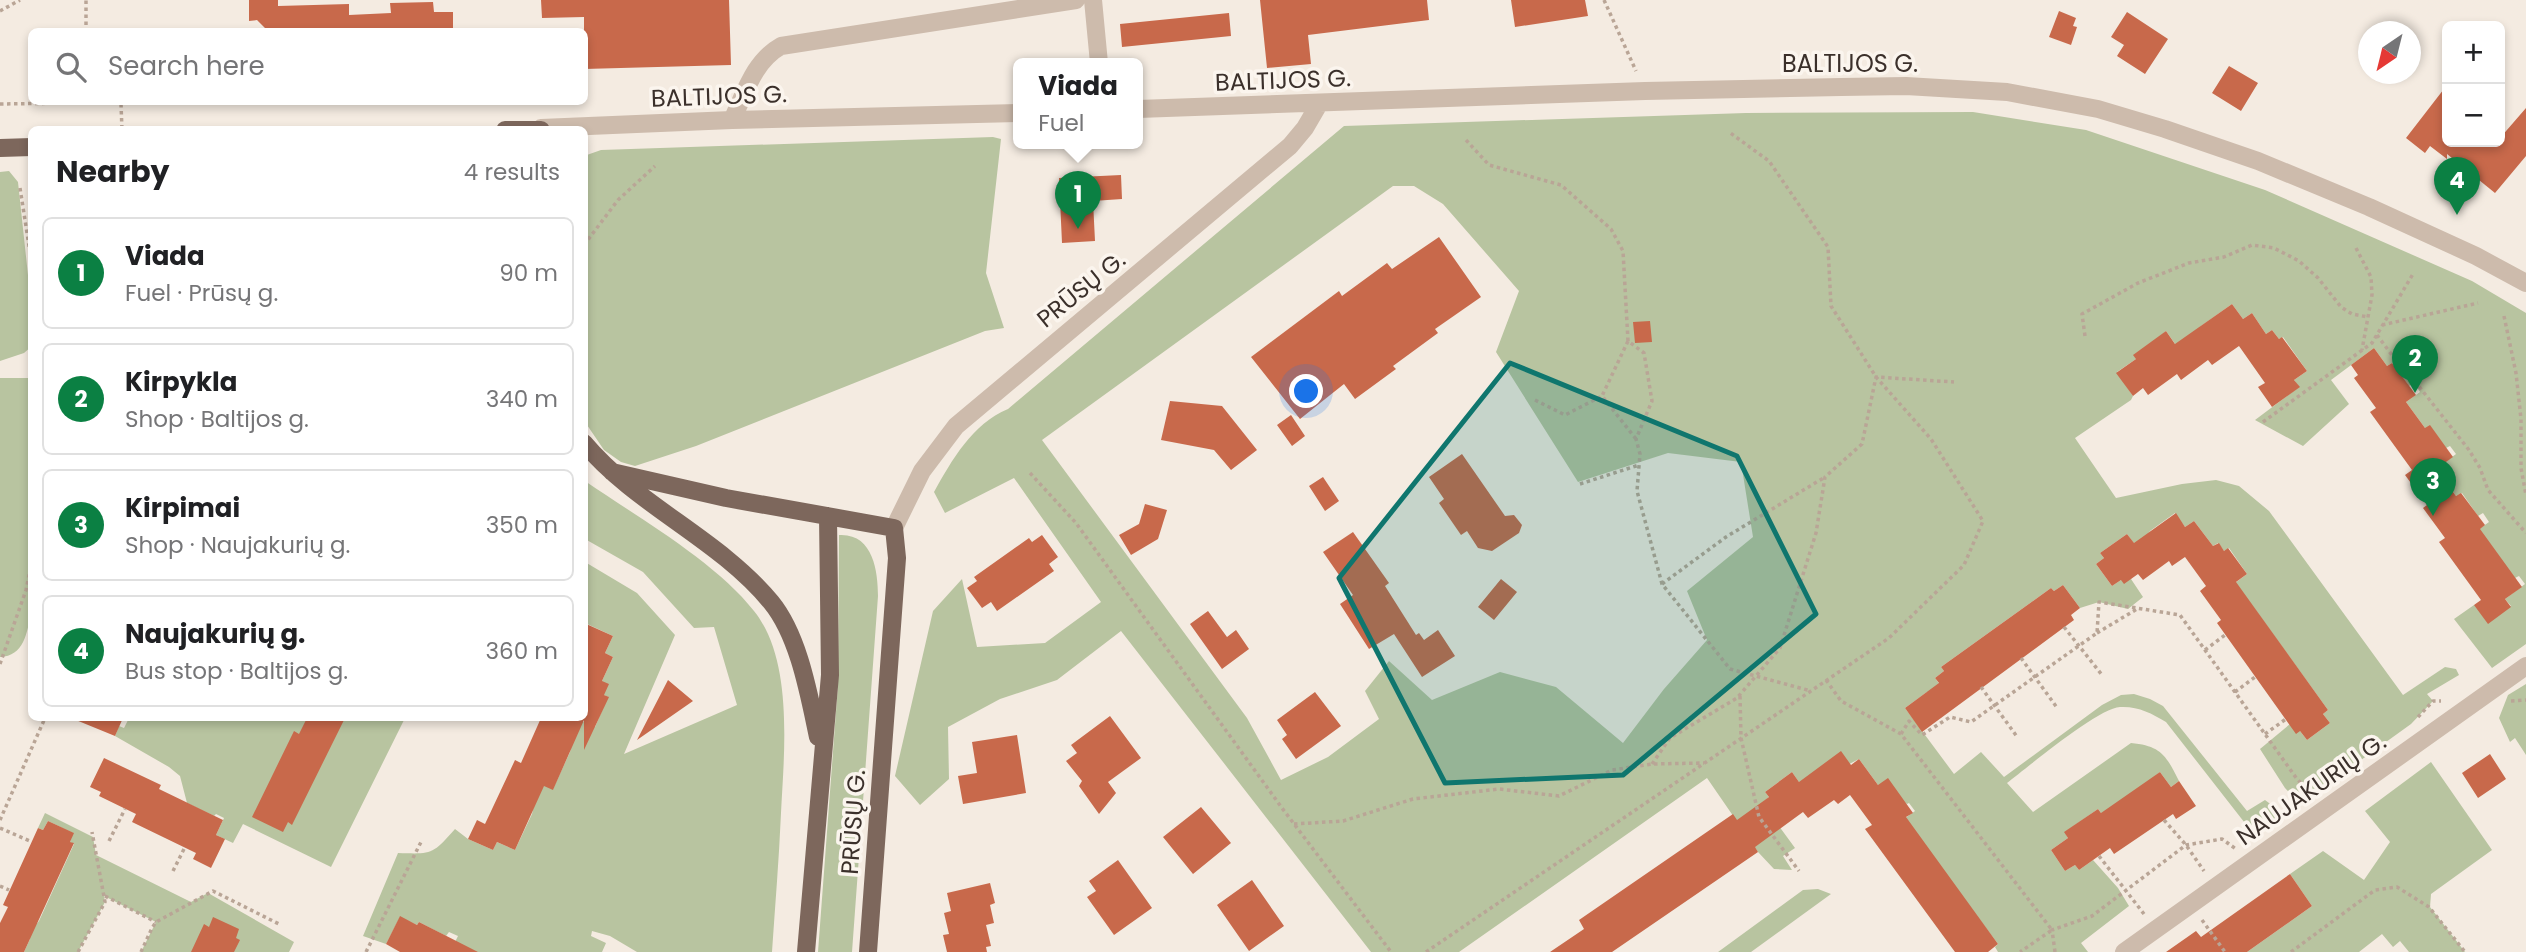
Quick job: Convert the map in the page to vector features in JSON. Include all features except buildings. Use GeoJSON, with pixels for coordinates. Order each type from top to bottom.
{"type":"FeatureCollection","features":[{"type":"Feature","properties":{"kind":"main road"},"geometry":{"type":"LineString","coordinates":[[0,148],[28,147]]}},
{"type":"Feature","properties":{"kind":"main road","name":"PRŪSŲ G."},"geometry":{"type":"LineString","coordinates":[[588,447],[612,472],[727,558],[772,603],[791,639],[808,690],[822,754]]}},
{"type":"Feature","properties":{"kind":"main road"},"geometry":{"type":"LineString","coordinates":[[612,472],[726,498],[894,528]]}},
{"type":"Feature","properties":{"kind":"main road","name":"PRŪSŲ G."},"geometry":{"type":"LineString","coordinates":[[806,952],[831,675],[828,516]]}},
{"type":"Feature","properties":{"kind":"main road","name":"PRŪSŲ G."},"geometry":{"type":"LineString","coordinates":[[868,952],[897,558],[894,528]]}},
{"type":"Feature","properties":{"kind":"street"},"geometry":{"type":"LineString","coordinates":[[732,120],[760,62],[780,46],[1076,0]]}},
{"type":"Feature","properties":{"kind":"street"},"geometry":{"type":"LineString","coordinates":[[1093,0],[1099,58]]}},
{"type":"Feature","properties":{"kind":"street","name":"BALTIJOS G."},"geometry":{"type":"LineString","coordinates":[[1143,109],[1645,91],[1906,86],[2007,92],[2098,109],[2258,161],[2370,207],[2476,256],[2526,283]]}},
{"type":"Feature","properties":{"kind":"street","name":"PRŪSŲ G."},"geometry":{"type":"LineString","coordinates":[[894,528],[922,471],[956,426],[1290,146],[1319,104]]}},
{"type":"Feature","properties":{"kind":"street","name":"BALTIJOS G."},"geometry":{"type":"LineString","coordinates":[[588,127],[732,120],[1013,113]]}},
{"type":"Feature","properties":{"kind":"street","name":"NAUJAKURIŲ G."},"geometry":{"type":"LineString","coordinates":[[2124,952],[2526,666]]}},
{"type":"Feature","properties":{"kind":"path"},"geometry":{"type":"LineString","coordinates":[[0,11],[20,0]]}},
{"type":"Feature","properties":{"kind":"path"},"geometry":{"type":"LineString","coordinates":[[86,0],[86,28]]}},
{"type":"Feature","properties":{"kind":"path"},"geometry":{"type":"LineString","coordinates":[[1604,0],[1645,91]]}},
{"type":"Feature","properties":{"kind":"path"},"geometry":{"type":"LineString","coordinates":[[0,104],[28,104]]}},
{"type":"Feature","properties":{"kind":"path"},"geometry":{"type":"LineString","coordinates":[[121,105],[122,126]]}},
{"type":"Feature","properties":{"kind":"path"},"geometry":{"type":"LineString","coordinates":[[1426,952],[1889,638],[1964,565],[1983,522],[1931,439],[1876,377],[1831,306],[1828,247],[1769,161],[1729,131]]}},
{"type":"Feature","properties":{"kind":"path"},"geometry":{"type":"LineString","coordinates":[[1466,140],[1489,165],[1560,185],[1611,229],[1623,251],[1628,341],[1602,396],[1565,415],[1535,400]]}},
{"type":"Feature","properties":{"kind":"path"},"geometry":{"type":"LineString","coordinates":[[588,240],[618,200],[655,166]]}},
{"type":"Feature","properties":{"kind":"path"},"geometry":{"type":"LineString","coordinates":[[20,188],[28,239]]}},
{"type":"Feature","properties":{"kind":"path"},"geometry":{"type":"LineString","coordinates":[[2085,336],[2082,314],[2138,284],[2189,263],[2224,257],[2252,245],[2274,248],[2299,261],[2318,278],[2341,307],[2352,314],[2368,317]]}},
{"type":"Feature","properties":{"kind":"path"},"geometry":{"type":"LineString","coordinates":[[2356,248],[2371,277],[2371,295],[2362,350]]}},
{"type":"Feature","properties":{"kind":"path"},"geometry":{"type":"LineString","coordinates":[[2263,422],[2372,343],[2413,274]]}},
{"type":"Feature","properties":{"kind":"path"},"geometry":{"type":"LineString","coordinates":[[2382,325],[2478,303]]}},
{"type":"Feature","properties":{"kind":"path"},"geometry":{"type":"LineString","coordinates":[[2504,316],[2516,373],[2521,419],[2521,468],[2526,495]]}},
{"type":"Feature","properties":{"kind":"path"},"geometry":{"type":"LineString","coordinates":[[2376,335],[2469,450],[2480,468],[2488,490],[2526,533]]}},
{"type":"Feature","properties":{"kind":"path"},"geometry":{"type":"LineString","coordinates":[[1628,341],[1644,353],[1652,401],[1636,439],[1639,465],[1637,491],[1661,584],[1730,669],[1811,691]]}},
{"type":"Feature","properties":{"kind":"path"},"geometry":{"type":"LineString","coordinates":[[1876,377],[1954,382]]}},
{"type":"Feature","properties":{"kind":"path"},"geometry":{"type":"LineString","coordinates":[[1661,584],[1726,537],[1825,477],[1862,444],[1876,377]]}},
{"type":"Feature","properties":{"kind":"path"},"geometry":{"type":"LineString","coordinates":[[1602,396],[1636,439]]}},
{"type":"Feature","properties":{"kind":"path"},"geometry":{"type":"LineString","coordinates":[[1580,484],[1639,465]]}},
{"type":"Feature","properties":{"kind":"path"},"geometry":{"type":"LineString","coordinates":[[1030,473],[1076,523],[1294,824],[1391,952]]}},
{"type":"Feature","properties":{"kind":"path"},"geometry":{"type":"LineString","coordinates":[[1652,764],[1670,738],[1741,694],[1780,649],[1816,533],[1825,477]]}},
{"type":"Feature","properties":{"kind":"path"},"geometry":{"type":"LineString","coordinates":[[0,664],[28,580]]}},
{"type":"Feature","properties":{"kind":"path"},"geometry":{"type":"LineString","coordinates":[[2097,633],[2099,602],[2180,615],[2297,779],[2313,795],[2307,799]]}},
{"type":"Feature","properties":{"kind":"path"},"geometry":{"type":"LineString","coordinates":[[1901,734],[1909,721],[1922,735],[1951,717],[1971,722],[2097,633],[2138,608]]}},
{"type":"Feature","properties":{"kind":"path"},"geometry":{"type":"LineString","coordinates":[[2064,627],[2102,675]]}},
{"type":"Feature","properties":{"kind":"path"},"geometry":{"type":"LineString","coordinates":[[2205,650],[2225,635]]}},
{"type":"Feature","properties":{"kind":"path"},"geometry":{"type":"LineString","coordinates":[[2021,658],[2058,709]]}},
{"type":"Feature","properties":{"kind":"path"},"geometry":{"type":"LineString","coordinates":[[2235,692],[2255,677]]}},
{"type":"Feature","properties":{"kind":"path"},"geometry":{"type":"LineString","coordinates":[[1826,680],[1841,701],[1901,734],[2052,930],[2055,952]]}},
{"type":"Feature","properties":{"kind":"path"},"geometry":{"type":"LineString","coordinates":[[1981,687],[2018,738]]}},
{"type":"Feature","properties":{"kind":"path"},"geometry":{"type":"LineString","coordinates":[[1741,694],[1741,738],[1759,817],[1799,871]]}},
{"type":"Feature","properties":{"kind":"path"},"geometry":{"type":"LineString","coordinates":[[2411,724],[2433,701],[2446,702]]}},
{"type":"Feature","properties":{"kind":"path"},"geometry":{"type":"LineString","coordinates":[[2266,734],[2286,719]]}},
{"type":"Feature","properties":{"kind":"path"},"geometry":{"type":"LineString","coordinates":[[0,820],[44,721]]}},
{"type":"Feature","properties":{"kind":"path"},"geometry":{"type":"LineString","coordinates":[[1294,824],[1343,821],[1413,799],[1499,789],[1559,796],[1612,770],[1652,764],[1705,763]]}},
{"type":"Feature","properties":{"kind":"path"},"geometry":{"type":"LineString","coordinates":[[109,841],[125,809]]}},
{"type":"Feature","properties":{"kind":"path"},"geometry":{"type":"LineString","coordinates":[[2164,820],[2186,845],[2215,888]]}},
{"type":"Feature","properties":{"kind":"path"},"geometry":{"type":"LineString","coordinates":[[0,828],[32,842]]}},
{"type":"Feature","properties":{"kind":"path"},"geometry":{"type":"LineString","coordinates":[[78,952],[105,902],[92,832]]}},
{"type":"Feature","properties":{"kind":"path"},"geometry":{"type":"LineString","coordinates":[[2020,952],[2052,930],[2092,916],[2186,845],[2222,839],[2236,849],[2245,842]]}},
{"type":"Feature","properties":{"kind":"path"},"geometry":{"type":"LineString","coordinates":[[366,952],[422,840]]}},
{"type":"Feature","properties":{"kind":"path"},"geometry":{"type":"LineString","coordinates":[[173,871],[185,848]]}},
{"type":"Feature","properties":{"kind":"path"},"geometry":{"type":"LineString","coordinates":[[2099,856],[2156,929]]}},
{"type":"Feature","properties":{"kind":"path"},"geometry":{"type":"LineString","coordinates":[[0,886],[9,890]]}},
{"type":"Feature","properties":{"kind":"path"},"geometry":{"type":"LineString","coordinates":[[2291,952],[2375,890],[2397,887],[2429,907],[2465,952]]}},
{"type":"Feature","properties":{"kind":"path"},"geometry":{"type":"LineString","coordinates":[[141,952],[156,922],[213,891],[279,924]]}},
{"type":"Feature","properties":{"kind":"path"},"geometry":{"type":"LineString","coordinates":[[104,895],[156,922]]}},
{"type":"Feature","properties":{"kind":"path"},"geometry":{"type":"LineString","coordinates":[[2191,904],[2225,952]]}},
{"type":"Feature","properties":{"kind":"highlighted area"},"geometry":{"type":"Polygon","coordinates":[[[1510,363],[1737,456],[1816,614],[1623,775],[1445,783],[1339,578],[1510,363]]]}},
{"type":"Feature","properties":{"kind":"green space"},"geometry":{"type":"Polygon","coordinates":[[[1973,112],[2086,130],[2265,190],[2472,281],[2526,313],[2526,644],[2492,668],[2454,619],[2474,605],[2511,606],[2505,599],[2525,584],[2519,576],[2515,578],[2475,532],[2489,522],[2483,513],[2478,516],[2462,493],[2456,496],[2436,469],[2456,454],[2450,446],[2446,448],[2425,428],[2406,402],[2420,392],[2414,383],[2409,386],[2392,363],[2387,366],[2374,348],[2331,380],[2349,404],[2303,446],[2255,420],[2299,387],[2294,380],[2307,371],[2283,337],[2279,339],[2272,330],[2266,334],[2252,313],[2243,319],[2232,304],[2201,326],[2178,348],[2166,331],[2136,359],[2117,372],[2133,396],[2131,400],[2075,438],[2116,498],[2216,480],[2239,486],[2269,511],[2403,695],[2445,667],[2456,669],[2459,675],[2427,694],[2433,701],[2411,724],[2300,804],[2285,788],[2260,749],[2290,724],[2307,740],[2330,723],[2323,714],[2328,710],[2249,601],[2231,586],[2247,574],[2229,548],[2224,551],[2218,543],[2213,546],[2194,521],[2185,527],[2175,513],[2150,531],[2138,549],[2127,534],[2100,553],[2104,558],[2096,564],[2112,586],[2121,580],[2131,579],[2143,597],[2128,609],[2099,602],[2080,608],[2063,585],[2054,591],[2051,588],[1941,667],[1944,671],[1935,678],[1952,701],[1927,692],[1905,708],[1954,774],[1981,752],[2004,777],[2102,705],[2121,695],[2134,694],[2163,706],[2247,811],[2265,800],[2285,815],[2255,836],[2166,722],[2150,713],[2120,707],[2080,727],[2007,783],[2033,812],[2131,743],[2156,749],[2166,758],[2179,781],[2171,787],[2160,772],[2106,819],[2098,809],[2065,832],[2068,838],[2051,850],[2065,871],[2075,865],[2079,870],[2093,860],[2118,888],[2129,906],[2081,943],[2088,952],[1998,952],[1995,947],[1998,944],[1980,920],[1897,824],[1915,811],[1909,803],[1878,785],[1859,759],[1803,788],[1792,772],[1765,792],[1769,797],[1762,803],[1795,848],[1783,856],[1792,870],[1774,869],[1758,852],[1707,778],[1459,952],[1371,952],[1121,631],[1057,680],[1000,699],[948,727],[949,779],[920,805],[895,776],[933,611],[962,579],[977,647],[1045,643],[1101,602],[1014,478],[945,513],[934,492],[964,444],[984,424],[1008,409],[1344,126],[1746,113],[1973,112]],[[1393,186],[1042,440],[1247,718],[1281,780],[1328,757],[1379,719],[1365,691],[1389,661],[1432,700],[1500,672],[1556,687],[1623,743],[1664,689],[1707,640],[1687,591],[1753,537],[1741,462],[1668,453],[1578,482],[1496,352],[1519,291],[1443,204],[1414,186],[1393,186]]]}},
{"type":"Feature","properties":{"kind":"green space"},"geometry":{"type":"Polygon","coordinates":[[[993,137],[1001,139],[986,273],[1004,328],[985,331],[696,446],[635,466],[621,462],[604,450],[588,426],[588,155],[601,150],[993,137]]]}},
{"type":"Feature","properties":{"kind":"green space"},"geometry":{"type":"Polygon","coordinates":[[[9,171],[18,182],[28,275],[28,350],[0,361],[0,172],[9,171]]]}},
{"type":"Feature","properties":{"kind":"green space"},"geometry":{"type":"Polygon","coordinates":[[[0,378],[28,378],[28,626],[19,648],[8,656],[0,657],[0,378]]]}},
{"type":"Feature","properties":{"kind":"green space"},"geometry":{"type":"Polygon","coordinates":[[[588,483],[697,557],[738,593],[767,632],[776,655],[784,708],[784,763],[772,952],[637,952],[610,936],[592,931],[591,936],[606,943],[602,952],[450,952],[458,936],[449,932],[446,936],[419,922],[417,925],[400,917],[386,944],[363,936],[398,853],[431,851],[455,829],[468,839],[493,850],[497,842],[515,850],[532,814],[539,783],[553,789],[570,752],[577,721],[595,727],[608,697],[604,695],[602,681],[613,657],[605,653],[613,636],[588,624],[588,564],[637,593],[675,635],[624,754],[737,705],[714,627],[694,628],[643,572],[588,541],[588,483]]]}},
{"type":"Feature","properties":{"kind":"green space"},"geometry":{"type":"Polygon","coordinates":[[[839,535],[859,540],[866,547],[875,565],[878,596],[852,952],[818,952],[838,685],[839,535]]]}},
{"type":"Feature","properties":{"kind":"green space"},"geometry":{"type":"Polygon","coordinates":[[[2526,684],[2526,755],[2515,738],[2510,742],[2499,718],[2508,695],[2526,684]]]}},
{"type":"Feature","properties":{"kind":"green space"},"geometry":{"type":"Polygon","coordinates":[[[128,721],[404,721],[331,867],[243,824],[233,843],[216,835],[224,818],[187,803],[180,776],[115,736],[119,726],[124,728],[128,721]]]}},
{"type":"Feature","properties":{"kind":"green space"},"geometry":{"type":"Polygon","coordinates":[[[2431,762],[2492,850],[2431,894],[2430,907],[2465,952],[2409,952],[2400,941],[2393,947],[2382,934],[2359,952],[2247,952],[2312,906],[2290,874],[2323,851],[2364,880],[2390,842],[2365,811],[2431,762]]]}},
{"type":"Feature","properties":{"kind":"green space"},"geometry":{"type":"Polygon","coordinates":[[[45,813],[93,837],[96,855],[191,902],[208,893],[294,942],[289,952],[141,952],[156,922],[104,896],[105,902],[78,952],[24,952],[30,939],[26,936],[39,921],[74,844],[70,842],[73,833],[48,821],[43,830],[38,828],[45,813]]]}},
{"type":"Feature","properties":{"kind":"green space"},"geometry":{"type":"Polygon","coordinates":[[[1818,889],[1831,894],[1751,952],[1718,952],[1803,890],[1818,889]]]}},
{"type":"Feature","properties":{"kind":"place","name":"Naujakurių g."},"geometry":{"type":"Point","coordinates":[2457,215]}},
{"type":"Feature","properties":{"kind":"place","name":"Viada"},"geometry":{"type":"Point","coordinates":[1078,229]}},
{"type":"Feature","properties":{"kind":"place","name":"Kirpykla"},"geometry":{"type":"Point","coordinates":[2415,393]}},
{"type":"Feature","properties":{"kind":"place","name":"Kirpimai"},"geometry":{"type":"Point","coordinates":[2433,516]}}]}
